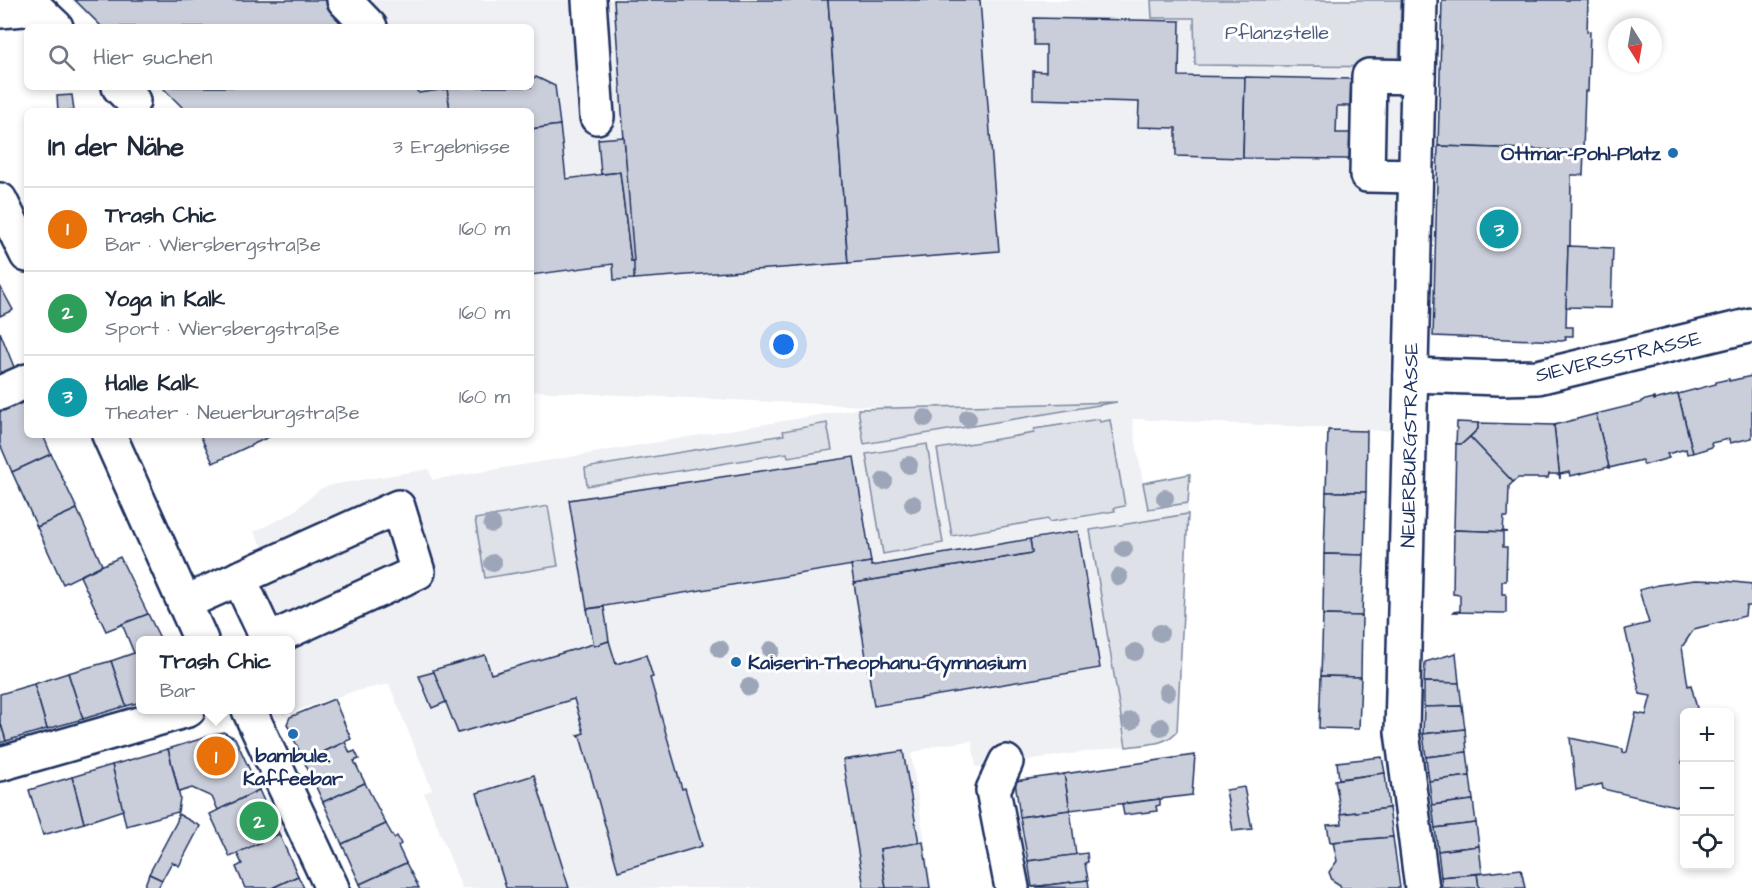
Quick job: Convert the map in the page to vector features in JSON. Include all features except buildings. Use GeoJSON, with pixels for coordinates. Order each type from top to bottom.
{"type":"FeatureCollection","features":[{"type":"Feature","properties":{"kind":"street"},"geometry":{"type":"LineString","coordinates":[[344,0],[367,24]]}},
{"type":"Feature","properties":{"kind":"street"},"geometry":{"type":"LineString","coordinates":[[589,0],[597,117]]}},
{"type":"Feature","properties":{"kind":"street","name":"NEUERBURGSTRASSE"},"geometry":{"type":"LineString","coordinates":[[1420,0],[1402,732],[1422,888]]}},
{"type":"Feature","properties":{"kind":"street"},"geometry":{"type":"LineString","coordinates":[[0,11],[36,8],[53,24]]}},
{"type":"Feature","properties":{"kind":"street"},"geometry":{"type":"LineString","coordinates":[[1415,176],[1367,175],[1369,76],[1418,77]]}},
{"type":"Feature","properties":{"kind":"street"},"geometry":{"type":"LineString","coordinates":[[0,200],[24,249]]}},
{"type":"Feature","properties":{"kind":"street","name":"SIEVERSSTRASSE"},"geometry":{"type":"LineString","coordinates":[[1411,375],[1538,377],[1752,325]]}},
{"type":"Feature","properties":{"kind":"street"},"geometry":{"type":"LineString","coordinates":[[0,393],[24,382]]}},
{"type":"Feature","properties":{"kind":"street"},"geometry":{"type":"LineString","coordinates":[[110,438],[199,636]]}},
{"type":"Feature","properties":{"kind":"street"},"geometry":{"type":"LineString","coordinates":[[184,603],[398,507],[418,573],[278,636]]}},
{"type":"Feature","properties":{"kind":"street"},"geometry":{"type":"LineString","coordinates":[[239,578],[267,636]]}},
{"type":"Feature","properties":{"kind":"street"},"geometry":{"type":"LineString","coordinates":[[0,764],[174,714]]}},
{"type":"Feature","properties":{"kind":"street"},"geometry":{"type":"LineString","coordinates":[[251,714],[332,888]]}},
{"type":"Feature","properties":{"kind":"street"},"geometry":{"type":"LineString","coordinates":[[1006,762],[993,790],[1012,888]]}},
{"type":"Feature","properties":{"kind":"shaded area"},"geometry":{"type":"Polygon","coordinates":[[[71,0],[1151,0],[1152,18],[1194,18],[1195,65],[1399,67],[1389,431],[1132,419],[1143,483],[1190,474],[1177,731],[1173,737],[1165,741],[976,767],[972,741],[937,745],[911,754],[932,888],[462,888],[424,793],[432,790],[389,684],[352,692],[295,711],[295,636],[248,636],[230,597],[264,549],[254,532],[292,513],[320,489],[331,485],[429,469],[432,480],[854,409],[886,407],[534,391],[534,108],[485,108],[212,90],[534,90],[534,24],[98,24],[71,0]]]}},
{"type":"Feature","properties":{"kind":"green space","name":"Pflanzstelle"},"geometry":{"type":"Polygon","coordinates":[[[1151,0],[1401,0],[1399,67],[1195,65],[1194,18],[1152,18],[1151,0]]]}},
{"type":"Feature","properties":{"kind":"green space"},"geometry":{"type":"Polygon","coordinates":[[[1117,402],[864,444],[858,409],[1117,402]]]}},
{"type":"Feature","properties":{"kind":"green space"},"geometry":{"type":"Polygon","coordinates":[[[1099,419],[1100,422],[1110,420],[1125,506],[1114,508],[1115,511],[1049,522],[1048,519],[952,536],[937,449],[1034,433],[1034,429],[1099,419]]]}},
{"type":"Feature","properties":{"kind":"green space"},"geometry":{"type":"Polygon","coordinates":[[[827,423],[832,450],[788,457],[787,453],[587,486],[585,468],[784,435],[783,431],[827,423]]]}},
{"type":"Feature","properties":{"kind":"green space"},"geometry":{"type":"Polygon","coordinates":[[[927,444],[943,543],[883,554],[866,454],[927,444]]]}},
{"type":"Feature","properties":{"kind":"green space"},"geometry":{"type":"Polygon","coordinates":[[[1190,474],[1188,503],[1148,509],[1143,483],[1190,474]]]}},
{"type":"Feature","properties":{"kind":"green space"},"geometry":{"type":"Polygon","coordinates":[[[548,506],[558,566],[485,578],[475,519],[548,506]]]}},
{"type":"Feature","properties":{"kind":"green space"},"geometry":{"type":"Polygon","coordinates":[[[1188,514],[1177,731],[1161,742],[1126,747],[1090,530],[1188,514]]]}},
{"type":"Feature","properties":{"kind":"place","name":"Ottmar-Pohl-Platz"},"geometry":{"type":"Point","coordinates":[1673,153]}},
{"type":"Feature","properties":{"kind":"place","name":"Halle Kalk"},"geometry":{"type":"Point","coordinates":[1499,229]}},
{"type":"Feature","properties":{"kind":"place","name":"Kaiserin-Theophanu-Gymnasium"},"geometry":{"type":"Point","coordinates":[736,662]}},
{"type":"Feature","properties":{"kind":"place","name":"bambule. Kaffeebar"},"geometry":{"type":"Point","coordinates":[293,734]}},
{"type":"Feature","properties":{"kind":"place","name":"Trash Chic"},"geometry":{"type":"Point","coordinates":[216,756]}},
{"type":"Feature","properties":{"kind":"place","name":"Yoga in Kalk"},"geometry":{"type":"Point","coordinates":[259,821]}}]}
